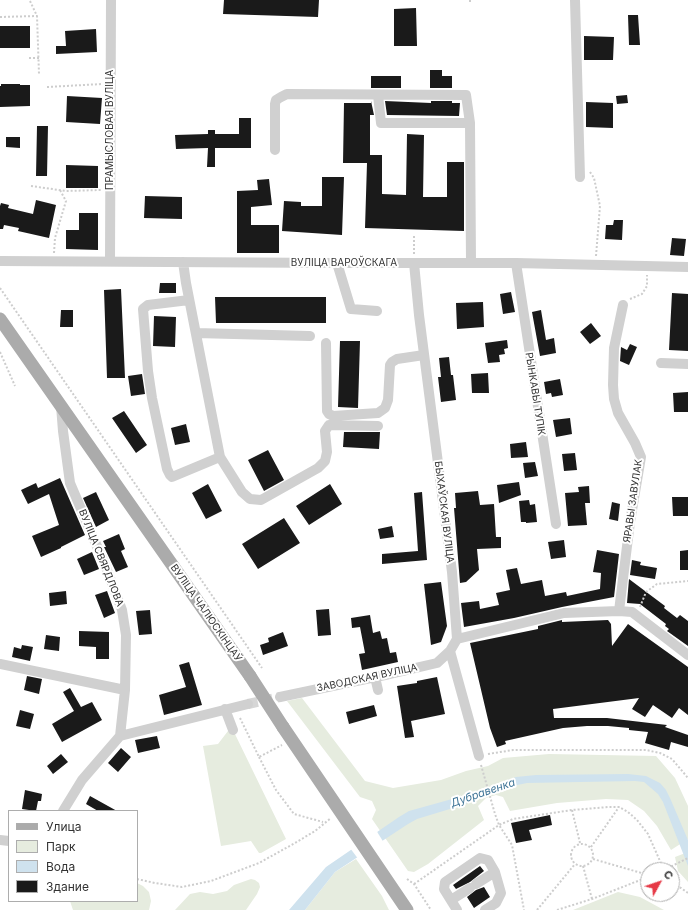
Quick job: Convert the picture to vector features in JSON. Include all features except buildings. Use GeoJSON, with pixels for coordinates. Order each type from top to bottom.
{"type":"FeatureCollection","features":[{"type":"Feature","properties":{"kind":"main road","name":"ВУЛІЦА ЧАЛЮСКІНЦАЎ"},"geometry":{"type":"LineString","coordinates":[[0,319],[250,676],[337,816],[393,888],[407,910]]}},
{"type":"Feature","properties":{"kind":"street","name":"ПРАМЫСЛОВАЯ ВУЛІЦА"},"geometry":{"type":"LineString","coordinates":[[110,261],[111,0]]}},
{"type":"Feature","properties":{"kind":"street"},"geometry":{"type":"LineString","coordinates":[[575,0],[580,177]]}},
{"type":"Feature","properties":{"kind":"street"},"geometry":{"type":"LineString","coordinates":[[275,150],[275,104],[276,100],[287,94],[466,95],[470,123],[471,263]]}},
{"type":"Feature","properties":{"kind":"street"},"geometry":{"type":"LineString","coordinates":[[378,95],[381,122],[470,123]]}},
{"type":"Feature","properties":{"kind":"street","name":"ВУЛІЦА ВАРОЎСКАГА"},"geometry":{"type":"LineString","coordinates":[[0,261],[337,263],[414,259],[471,263],[688,267]]}},
{"type":"Feature","properties":{"kind":"street","name":"БЫХАЎСКАЯ ВУЛІЦА"},"geometry":{"type":"LineString","coordinates":[[414,259],[424,355],[452,572],[457,639]]}},
{"type":"Feature","properties":{"kind":"street"},"geometry":{"type":"LineString","coordinates":[[184,262],[189,300],[220,457],[242,492],[250,499],[261,500],[318,468],[325,461],[327,452],[324,431],[329,425],[378,426]]}},
{"type":"Feature","properties":{"kind":"street"},"geometry":{"type":"LineString","coordinates":[[337,263],[351,309],[377,311]]}},
{"type":"Feature","properties":{"kind":"street","name":"РЫНКАВЫ ТУПІК"},"geometry":{"type":"LineString","coordinates":[[516,263],[556,524]]}},
{"type":"Feature","properties":{"kind":"street"},"geometry":{"type":"LineString","coordinates":[[189,300],[148,305],[143,308],[148,371],[152,398],[167,469],[170,476],[172,477],[220,457]]}},
{"type":"Feature","properties":{"kind":"street","name":"ЯРАВЫ ЗАВУЛАК"},"geometry":{"type":"LineString","coordinates":[[618,610],[630,522],[641,457],[618,413],[614,399],[614,348],[622,305]]}},
{"type":"Feature","properties":{"kind":"street"},"geometry":{"type":"LineString","coordinates":[[196,333],[310,336]]}},
{"type":"Feature","properties":{"kind":"street"},"geometry":{"type":"LineString","coordinates":[[326,343],[327,411],[333,416],[378,413],[385,408],[388,400],[390,365],[392,362],[397,359],[424,355]]}},
{"type":"Feature","properties":{"kind":"street"},"geometry":{"type":"LineString","coordinates":[[661,363],[688,364]]}},
{"type":"Feature","properties":{"kind":"street","name":"ВУЛІЦА СВЯРДЛОВА"},"geometry":{"type":"LineString","coordinates":[[61,406],[70,483],[107,570],[122,610],[126,635],[125,690],[120,736]]}},
{"type":"Feature","properties":{"kind":"street"},"geometry":{"type":"LineString","coordinates":[[479,756],[450,651],[457,639],[564,613],[618,610],[632,612],[688,655]]}},
{"type":"Feature","properties":{"kind":"street","name":"ЗАВОДСКАЯ ВУЛІЦА"},"geometry":{"type":"LineString","coordinates":[[280,697],[437,663],[450,651]]}},
{"type":"Feature","properties":{"kind":"street"},"geometry":{"type":"LineString","coordinates":[[0,664],[125,690]]}},
{"type":"Feature","properties":{"kind":"street"},"geometry":{"type":"LineString","coordinates":[[375,677],[378,690]]}},
{"type":"Feature","properties":{"kind":"street"},"geometry":{"type":"LineString","coordinates":[[64,810],[82,780],[120,736],[248,704]]}},
{"type":"Feature","properties":{"kind":"street"},"geometry":{"type":"LineString","coordinates":[[230,708],[233,730]]}},
{"type":"Feature","properties":{"kind":"street"},"geometry":{"type":"LineString","coordinates":[[457,910],[444,889],[445,882],[480,858],[488,860],[494,872],[501,894],[496,903],[486,910]]}},
{"type":"Feature","properties":{"kind":"street"},"geometry":{"type":"LineString","coordinates":[[451,900],[494,872]]}},
{"type":"Feature","properties":{"kind":"path"},"geometry":{"type":"LineString","coordinates":[[30,1],[37,16],[39,74]]}},
{"type":"Feature","properties":{"kind":"path"},"geometry":{"type":"LineString","coordinates":[[0,17],[37,16]]}},
{"type":"Feature","properties":{"kind":"path"},"geometry":{"type":"LineString","coordinates":[[29,58],[39,58]]}},
{"type":"Feature","properties":{"kind":"path"},"geometry":{"type":"LineString","coordinates":[[47,87],[110,84]]}},
{"type":"Feature","properties":{"kind":"path"},"geometry":{"type":"LineString","coordinates":[[579,159],[594,178],[600,206],[595,265]]}},
{"type":"Feature","properties":{"kind":"path"},"geometry":{"type":"LineString","coordinates":[[31,186],[60,190],[110,190]]}},
{"type":"Feature","properties":{"kind":"path"},"geometry":{"type":"LineString","coordinates":[[53,254],[66,201],[60,190]]}},
{"type":"Feature","properties":{"kind":"path"},"geometry":{"type":"LineString","coordinates":[[414,235],[414,259]]}},
{"type":"Feature","properties":{"kind":"path"},"geometry":{"type":"LineString","coordinates":[[622,305],[631,298],[642,294],[647,286],[647,266]]}},
{"type":"Feature","properties":{"kind":"path"},"geometry":{"type":"LineString","coordinates":[[0,288],[262,668]]}},
{"type":"Feature","properties":{"kind":"path"},"geometry":{"type":"LineString","coordinates":[[0,352],[15,386]]}},
{"type":"Feature","properties":{"kind":"path"},"geometry":{"type":"LineString","coordinates":[[635,615],[646,592],[657,584],[688,581]]}},
{"type":"Feature","properties":{"kind":"path"},"geometry":{"type":"LineString","coordinates":[[230,708],[259,757],[276,790],[294,814],[324,823]]}},
{"type":"Feature","properties":{"kind":"path"},"geometry":{"type":"LineString","coordinates":[[259,757],[282,745]]}},
{"type":"Feature","properties":{"kind":"path"},"geometry":{"type":"LineString","coordinates":[[524,910],[512,845],[499,825],[479,756],[513,750],[646,750],[660,753],[672,759],[688,778]]}},
{"type":"Feature","properties":{"kind":"path"},"geometry":{"type":"LineString","coordinates":[[591,848],[619,807]]}},
{"type":"Feature","properties":{"kind":"path"},"geometry":{"type":"LineString","coordinates":[[414,884],[499,825],[513,819],[572,810],[619,807],[628,812],[637,820],[648,834],[660,862]]}},
{"type":"Feature","properties":{"kind":"path"},"geometry":{"type":"LineString","coordinates":[[572,810],[580,844]]}},
{"type":"Feature","properties":{"kind":"path"},"geometry":{"type":"LineString","coordinates":[[138,879],[182,887],[211,880],[259,863],[296,843],[315,831],[324,823],[337,816]]}},
{"type":"Feature","properties":{"kind":"path"},"geometry":{"type":"LineString","coordinates":[[584,843],[591,848],[594,855],[589,864],[583,866],[575,864],[572,861],[571,854],[574,847],[584,843]]}},
{"type":"Feature","properties":{"kind":"path"},"geometry":{"type":"LineString","coordinates":[[679,862],[688,858]]}},
{"type":"Feature","properties":{"kind":"path"},"geometry":{"type":"LineString","coordinates":[[593,859],[640,873]]}},
{"type":"Feature","properties":{"kind":"path"},"geometry":{"type":"LineString","coordinates":[[537,910],[575,864]]}},
{"type":"Feature","properties":{"kind":"path"},"geometry":{"type":"LineString","coordinates":[[583,866],[592,899]]}},
{"type":"Feature","properties":{"kind":"path"},"geometry":{"type":"LineString","coordinates":[[407,879],[414,884],[431,910]]}},
{"type":"Feature","properties":{"kind":"path"},"geometry":{"type":"LineString","coordinates":[[557,910],[592,899],[640,880]]}},
{"type":"Feature","properties":{"kind":"path"},"geometry":{"type":"LineString","coordinates":[[681,888],[688,893]]}},
{"type":"Feature","properties":{"kind":"green space"},"geometry":{"type":"Polygon","coordinates":[[[302,698],[365,781],[393,788],[441,780],[466,771],[488,766],[503,758],[549,754],[656,756],[675,778],[688,806],[688,839],[671,850],[657,826],[644,811],[628,800],[606,799],[557,803],[510,811],[503,797],[496,795],[486,798],[478,806],[484,820],[428,864],[414,872],[408,871],[372,819],[376,810],[372,801],[360,797],[287,701],[302,698]]]}},
{"type":"Feature","properties":{"kind":"green space"},"geometry":{"type":"Polygon","coordinates":[[[233,730],[286,839],[261,853],[259,853],[251,841],[221,846],[203,746],[218,744],[228,731],[233,730]]]}},
{"type":"Feature","properties":{"kind":"green space"},"geometry":{"type":"Polygon","coordinates":[[[688,852],[688,882],[680,873],[680,862],[676,862],[675,857],[688,852]]]}},
{"type":"Feature","properties":{"kind":"green space"},"geometry":{"type":"Polygon","coordinates":[[[356,859],[382,896],[389,910],[305,910],[335,872],[356,859]]]}},
{"type":"Feature","properties":{"kind":"green space"},"geometry":{"type":"Polygon","coordinates":[[[251,879],[259,883],[260,887],[246,910],[175,910],[190,894],[200,892],[213,894],[227,891],[234,885],[251,879]]]}},
{"type":"Feature","properties":{"kind":"green space"},"geometry":{"type":"Polygon","coordinates":[[[138,884],[149,892],[151,901],[149,910],[73,910],[70,902],[138,902],[138,884]]]}},
{"type":"Feature","properties":{"kind":"green space"},"geometry":{"type":"Polygon","coordinates":[[[618,892],[640,897],[640,902],[649,902],[664,910],[573,910],[618,892]]]}},
{"type":"Feature","properties":{"kind":"water","name":"Дубравенка"},"geometry":{"type":"Polygon","coordinates":[[[628,774],[646,776],[660,783],[666,790],[688,840],[688,866],[663,802],[658,794],[644,782],[527,783],[503,788],[463,805],[417,819],[335,872],[305,910],[289,910],[326,867],[409,811],[470,794],[516,777],[536,775],[628,774]]]}},
{"type":"Feature","properties":{"kind":"pier"},"geometry":{"type":"Polygon","coordinates":[[[376,830],[384,843],[359,860],[350,848],[376,830]]]}},
{"type":"Feature","properties":{"kind":"tunnel"},"geometry":{"type":"LineString","coordinates":[[248,704],[280,697]]}}]}
